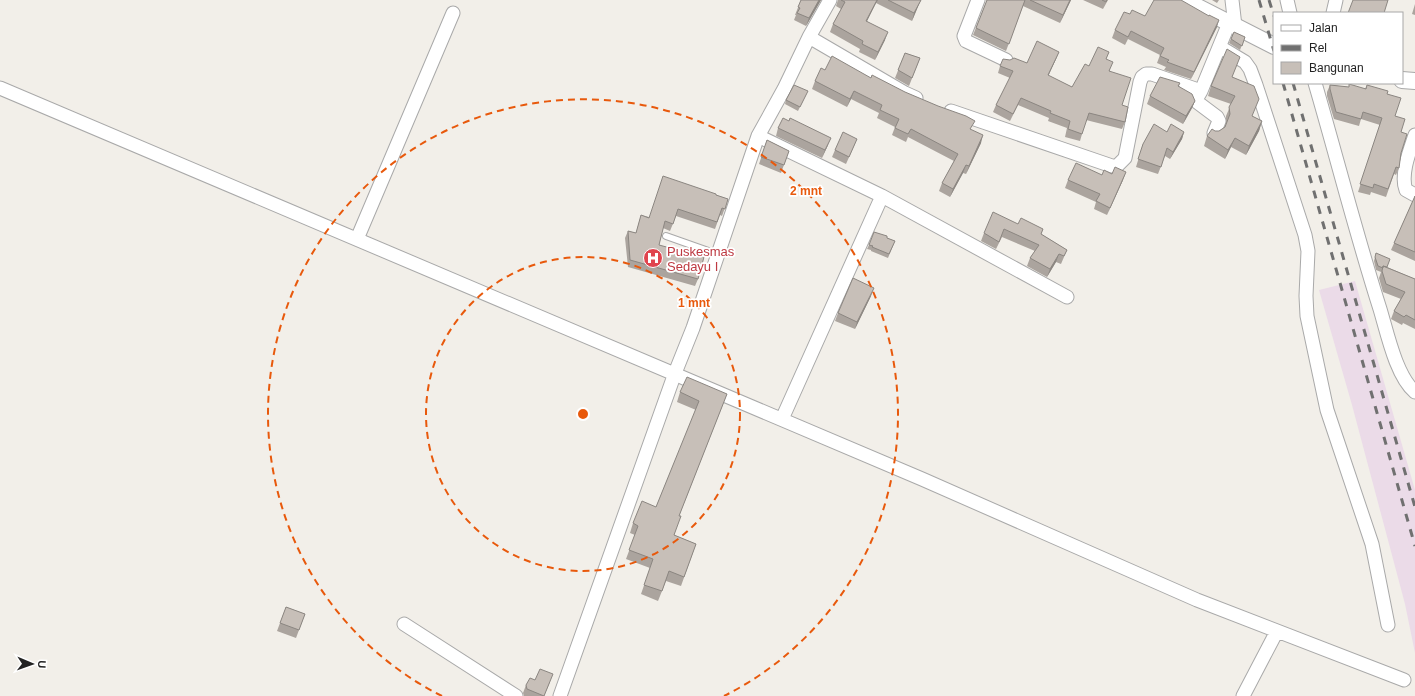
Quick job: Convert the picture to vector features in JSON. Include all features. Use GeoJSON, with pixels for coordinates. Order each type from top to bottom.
{"type":"FeatureCollection","features":[{"type":"Feature","properties":{"kind":"street"},"geometry":{"type":"LineString","coordinates":[[560,696],[675,373],[693,328],[758,136],[784,89],[809,37],[830,0]]}},
{"type":"Feature","properties":{"kind":"street"},"geometry":{"type":"LineString","coordinates":[[978,0],[964,36],[966,41],[1006,60]]}},
{"type":"Feature","properties":{"kind":"street"},"geometry":{"type":"LineString","coordinates":[[1184,0],[1273,45]]}},
{"type":"Feature","properties":{"kind":"street"},"geometry":{"type":"LineString","coordinates":[[1214,133],[1219,121],[1197,102],[1197,98],[1232,24],[1232,0]]}},
{"type":"Feature","properties":{"kind":"street"},"geometry":{"type":"LineString","coordinates":[[1287,0],[1290,12]]}},
{"type":"Feature","properties":{"kind":"street"},"geometry":{"type":"LineString","coordinates":[[1333,12],[1336,0]]}},
{"type":"Feature","properties":{"kind":"street"},"geometry":{"type":"LineString","coordinates":[[357,239],[453,13]]}},
{"type":"Feature","properties":{"kind":"street"},"geometry":{"type":"LineString","coordinates":[[809,37],[904,93],[925,102]]}},
{"type":"Feature","properties":{"kind":"street"},"geometry":{"type":"LineString","coordinates":[[1220,47],[1245,62],[1250,69],[1305,235],[1308,251],[1306,316],[1327,410],[1372,544],[1388,625]]}},
{"type":"Feature","properties":{"kind":"street"},"geometry":{"type":"LineString","coordinates":[[938,107],[1112,166],[1117,166],[1122,163],[1125,158],[1142,77],[1146,74],[1152,74],[1201,91]]}},
{"type":"Feature","properties":{"kind":"street"},"geometry":{"type":"LineString","coordinates":[[1403,80],[1415,81]]}},
{"type":"Feature","properties":{"kind":"street"},"geometry":{"type":"LineString","coordinates":[[1315,84],[1363,256],[1396,360],[1404,378],[1415,392]]}},
{"type":"Feature","properties":{"kind":"street"},"geometry":{"type":"LineString","coordinates":[[0,88],[675,373],[929,482],[1197,600],[1404,680]]}},
{"type":"Feature","properties":{"kind":"street"},"geometry":{"type":"LineString","coordinates":[[1415,135],[1404,177],[1404,185],[1406,190],[1415,195]]}},
{"type":"Feature","properties":{"kind":"street"},"geometry":{"type":"LineString","coordinates":[[758,136],[882,196],[1067,297]]}},
{"type":"Feature","properties":{"kind":"street"},"geometry":{"type":"LineString","coordinates":[[782,419],[882,196]]}},
{"type":"Feature","properties":{"kind":"street"},"geometry":{"type":"LineString","coordinates":[[404,624],[516,696]]}},
{"type":"Feature","properties":{"kind":"street"},"geometry":{"type":"LineString","coordinates":[[1243,696],[1277,631]]}},
{"type":"Feature","properties":{"kind":"lane"},"geometry":{"type":"LineString","coordinates":[[666,236],[717,254]]}},
{"type":"Feature","properties":{"kind":"shaded area"},"geometry":{"type":"Polygon","coordinates":[[[1355,281],[1415,490],[1415,653],[1405,604],[1352,405],[1319,290],[1355,281]]]}},
{"type":"Feature","properties":{"kind":"building"},"geometry":{"type":"Polygon","coordinates":[[[801,0],[819,0],[809,18],[797,13],[800,8],[798,7],[801,0]]]}},
{"type":"Feature","properties":{"kind":"building"},"geometry":{"type":"Polygon","coordinates":[[[841,0],[877,0],[866,21],[888,32],[878,52],[862,44],[863,41],[833,24],[845,2],[841,0]]]}},
{"type":"Feature","properties":{"kind":"building"},"geometry":{"type":"Polygon","coordinates":[[[888,0],[921,0],[914,13],[888,0]]]}},
{"type":"Feature","properties":{"kind":"building"},"geometry":{"type":"Polygon","coordinates":[[[987,0],[1025,0],[1009,44],[976,28],[987,0]]]}},
{"type":"Feature","properties":{"kind":"building"},"geometry":{"type":"Polygon","coordinates":[[[1030,0],[1070,0],[1063,15],[1030,0]]]}},
{"type":"Feature","properties":{"kind":"building"},"geometry":{"type":"Polygon","coordinates":[[[1154,0],[1181,0],[1219,20],[1194,72],[1167,62],[1169,60],[1160,56],[1164,48],[1131,31],[1128,37],[1115,30],[1124,12],[1130,14],[1132,10],[1145,16],[1154,0]]]}},
{"type":"Feature","properties":{"kind":"building"},"geometry":{"type":"Polygon","coordinates":[[[1353,0],[1388,0],[1384,12],[1348,12],[1353,0]]]}},
{"type":"Feature","properties":{"kind":"building"},"geometry":{"type":"Polygon","coordinates":[[[1234,32],[1245,37],[1242,46],[1231,39],[1234,32]]]}},
{"type":"Feature","properties":{"kind":"building"},"geometry":{"type":"Polygon","coordinates":[[[1037,41],[1059,52],[1048,75],[1072,87],[1085,64],[1089,66],[1098,47],[1109,52],[1106,59],[1113,62],[1109,71],[1131,78],[1122,105],[1128,107],[1125,122],[1089,113],[1082,134],[1068,129],[1070,121],[1050,113],[1051,111],[1021,98],[1013,114],[996,105],[1013,71],[1000,66],[1003,59],[1010,60],[1014,58],[1027,63],[1037,41]]]}},
{"type":"Feature","properties":{"kind":"building"},"geometry":{"type":"Polygon","coordinates":[[[1227,49],[1240,57],[1232,77],[1254,86],[1259,99],[1252,116],[1262,121],[1249,146],[1235,138],[1228,150],[1207,136],[1212,129],[1219,131],[1225,127],[1230,114],[1229,107],[1235,96],[1211,86],[1227,49]]]}},
{"type":"Feature","properties":{"kind":"building"},"geometry":{"type":"Polygon","coordinates":[[[905,53],[920,58],[912,78],[898,70],[905,53]]]}},
{"type":"Feature","properties":{"kind":"building"},"geometry":{"type":"Polygon","coordinates":[[[832,56],[871,78],[872,75],[905,92],[975,121],[970,129],[983,135],[969,166],[966,165],[953,189],[942,183],[958,154],[911,129],[908,134],[895,128],[899,119],[880,110],[882,105],[854,91],[850,99],[815,81],[821,68],[825,70],[832,56]]]}},
{"type":"Feature","properties":{"kind":"building"},"geometry":{"type":"Polygon","coordinates":[[[1160,77],[1180,83],[1178,86],[1192,94],[1195,101],[1186,116],[1150,96],[1160,77]]]}},
{"type":"Feature","properties":{"kind":"building"},"geometry":{"type":"Polygon","coordinates":[[[1349,84],[1366,89],[1367,85],[1388,91],[1387,94],[1401,98],[1395,116],[1405,119],[1401,132],[1407,134],[1401,153],[1399,168],[1396,167],[1388,189],[1374,184],[1373,188],[1360,184],[1382,118],[1363,112],[1361,119],[1336,112],[1330,85],[1349,87],[1349,84]]]}},
{"type":"Feature","properties":{"kind":"building"},"geometry":{"type":"Polygon","coordinates":[[[794,85],[808,91],[800,107],[786,100],[794,85]]]}},
{"type":"Feature","properties":{"kind":"building"},"geometry":{"type":"Polygon","coordinates":[[[783,118],[789,121],[790,118],[831,138],[825,150],[778,128],[783,118]]]}},
{"type":"Feature","properties":{"kind":"building"},"geometry":{"type":"Polygon","coordinates":[[[1154,124],[1167,132],[1171,124],[1184,132],[1173,152],[1167,148],[1161,167],[1138,159],[1143,144],[1154,124]]]}},
{"type":"Feature","properties":{"kind":"building"},"geometry":{"type":"Polygon","coordinates":[[[843,132],[857,139],[849,157],[835,150],[843,132]]]}},
{"type":"Feature","properties":{"kind":"building"},"geometry":{"type":"Polygon","coordinates":[[[767,140],[789,151],[784,165],[761,157],[767,140]]]}},
{"type":"Feature","properties":{"kind":"building"},"geometry":{"type":"Polygon","coordinates":[[[1076,163],[1102,175],[1104,170],[1112,174],[1115,167],[1126,172],[1110,208],[1096,201],[1100,194],[1068,180],[1076,163]]]}},
{"type":"Feature","properties":{"kind":"building"},"geometry":{"type":"Polygon","coordinates":[[[663,176],[728,199],[725,209],[722,208],[717,222],[678,209],[673,224],[665,221],[659,245],[704,257],[698,279],[630,260],[628,231],[636,233],[641,215],[649,218],[663,176]]]}},
{"type":"Feature","properties":{"kind":"building"},"geometry":{"type":"Polygon","coordinates":[[[1415,196],[1415,252],[1394,243],[1415,196]]]}},
{"type":"Feature","properties":{"kind":"building"},"geometry":{"type":"Polygon","coordinates":[[[993,212],[1018,224],[1021,218],[1043,229],[1041,234],[1067,250],[1064,256],[1059,254],[1050,269],[1030,258],[1039,245],[1004,229],[999,242],[984,233],[993,212]]]}},
{"type":"Feature","properties":{"kind":"building"},"geometry":{"type":"Polygon","coordinates":[[[874,232],[887,236],[887,238],[895,241],[889,254],[869,245],[874,232]]]}},
{"type":"Feature","properties":{"kind":"building"},"geometry":{"type":"Polygon","coordinates":[[[1376,253],[1390,259],[1387,267],[1383,266],[1383,268],[1378,266],[1375,257],[1376,253]]]}},
{"type":"Feature","properties":{"kind":"building"},"geometry":{"type":"Polygon","coordinates":[[[1383,266],[1415,279],[1415,320],[1406,315],[1404,317],[1394,311],[1405,292],[1386,284],[1382,271],[1383,266]]]}},
{"type":"Feature","properties":{"kind":"building"},"geometry":{"type":"Polygon","coordinates":[[[853,278],[874,288],[857,322],[838,313],[853,278]]]}},
{"type":"Feature","properties":{"kind":"building"},"geometry":{"type":"Polygon","coordinates":[[[687,377],[727,394],[679,516],[681,516],[674,535],[696,544],[684,577],[669,571],[662,591],[644,585],[653,559],[629,550],[638,526],[633,523],[642,501],[656,507],[699,401],[680,392],[687,377]]]}},
{"type":"Feature","properties":{"kind":"building"},"geometry":{"type":"Polygon","coordinates":[[[286,607],[305,614],[299,630],[280,623],[286,607]]]}},
{"type":"Feature","properties":{"kind":"building"},"geometry":{"type":"Polygon","coordinates":[[[540,669],[553,674],[544,696],[527,689],[526,685],[530,678],[535,680],[540,669]]]}},
{"type":"Feature","properties":{"kind":"railway"},"geometry":{"type":"LineString","coordinates":[[1259,0],[1273,48]]}},
{"type":"Feature","properties":{"kind":"railway"},"geometry":{"type":"LineString","coordinates":[[1269,0],[1273,13]]}},
{"type":"Feature","properties":{"kind":"railway"},"geometry":{"type":"LineString","coordinates":[[1283,84],[1415,546]]}},
{"type":"Feature","properties":{"kind":"railway"},"geometry":{"type":"LineString","coordinates":[[1293,84],[1415,507]]}},
{"type":"Feature","properties":{"kind":"place","name":"Puskesmas Sedayu I"},"geometry":{"type":"Point","coordinates":[653,258]}}]}
